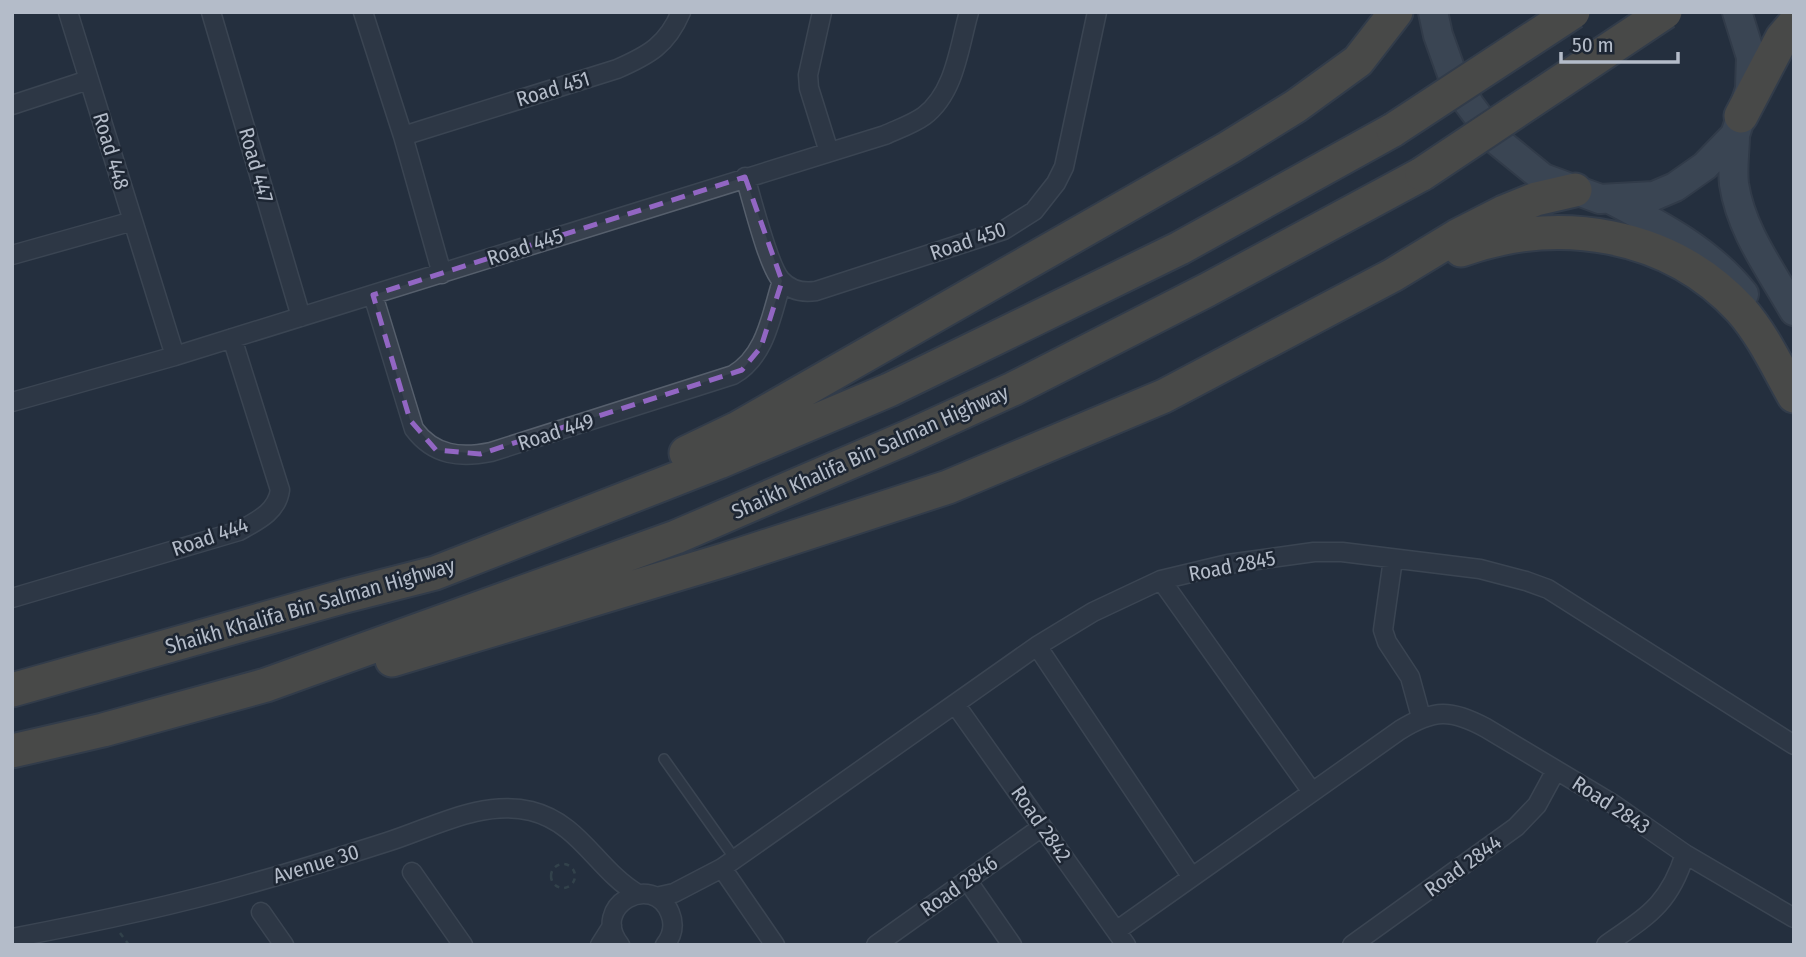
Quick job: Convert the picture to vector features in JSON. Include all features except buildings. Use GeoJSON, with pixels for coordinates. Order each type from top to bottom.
{"type":"FeatureCollection","features":[{"type":"Feature","properties":{"kind":"highway"},"geometry":{"type":"LineString","coordinates":[[1172,179],[1291,94],[1341,47],[1368,12]]}},
{"type":"Feature","properties":{"kind":"highway"},"geometry":{"type":"LineString","coordinates":[[345,596],[433,556],[586,500],[736,429],[1296,106],[1358,61],[1396,12]]}},
{"type":"Feature","properties":{"kind":"highway","name":"Shaikh Khalifa Bin Salman Highway"},"geometry":{"type":"LineString","coordinates":[[12,690],[436,573],[719,462],[889,390],[1180,248],[1393,130],[1573,12]]}},
{"type":"Feature","properties":{"kind":"highway","name":"Shaikh Khalifa Bin Salman Highway"},"geometry":{"type":"LineString","coordinates":[[12,751],[103,730],[265,685],[676,537],[906,438],[1013,389],[1207,290],[1422,174],[1665,12]]}},
{"type":"Feature","properties":{"kind":"highway"},"geometry":{"type":"LineString","coordinates":[[1738,125],[1782,38],[1794,24]]}},
{"type":"Feature","properties":{"kind":"highway"},"geometry":{"type":"LineString","coordinates":[[265,685],[398,659],[724,560],[948,487],[1164,396],[1393,275],[1457,236],[1504,212],[1536,199],[1575,190]]}},
{"type":"Feature","properties":{"kind":"highway"},"geometry":{"type":"LineString","coordinates":[[1393,275],[1474,246],[1524,234],[1596,234],[1648,247],[1706,280],[1741,311],[1765,345],[1794,396]]}},
{"type":"Feature","properties":{"kind":"main road"},"geometry":{"type":"LineString","coordinates":[[1433,12],[1438,36],[1452,74],[1494,139],[1543,178],[1575,190],[1600,199],[1654,196],[1675,187],[1706,166],[1738,125]]}},
{"type":"Feature","properties":{"kind":"main road"},"geometry":{"type":"LineString","coordinates":[[1737,12],[1751,57],[1750,89],[1738,125],[1734,181],[1740,209],[1749,232],[1794,311]]}},
{"type":"Feature","properties":{"kind":"main road"},"geometry":{"type":"LineString","coordinates":[[1611,198],[1700,251],[1737,285],[1767,324],[1794,373]]}},
{"type":"Feature","properties":{"kind":"street","name":"Road 448"},"geometry":{"type":"LineString","coordinates":[[68,12],[175,356]]}},
{"type":"Feature","properties":{"kind":"street","name":"Road 447"},"geometry":{"type":"LineString","coordinates":[[211,12],[301,317]]}},
{"type":"Feature","properties":{"kind":"street"},"geometry":{"type":"LineString","coordinates":[[363,12],[403,136],[442,274]]}},
{"type":"Feature","properties":{"kind":"street","name":"Road 451"},"geometry":{"type":"LineString","coordinates":[[403,136],[617,69],[642,58],[667,40],[681,12]]}},
{"type":"Feature","properties":{"kind":"street"},"geometry":{"type":"LineString","coordinates":[[822,12],[808,75],[809,88],[829,152]]}},
{"type":"Feature","properties":{"kind":"street","name":"Road 445"},"geometry":{"type":"LineString","coordinates":[[12,402],[175,356],[885,135],[923,117],[937,104],[948,87],[969,12]]}},
{"type":"Feature","properties":{"kind":"street","name":"Road 450"},"geometry":{"type":"LineString","coordinates":[[782,281],[798,291],[816,291],[1004,230],[1034,211],[1056,183],[1063,167],[1097,12]]}},
{"type":"Feature","properties":{"kind":"street"},"geometry":{"type":"LineString","coordinates":[[12,105],[88,80]]}},
{"type":"Feature","properties":{"kind":"street"},"geometry":{"type":"LineString","coordinates":[[745,177],[772,266],[782,281]]}},
{"type":"Feature","properties":{"kind":"street"},"geometry":{"type":"LineString","coordinates":[[12,255],[133,221]]}},
{"type":"Feature","properties":{"kind":"street","name":"Road 449"},"geometry":{"type":"LineString","coordinates":[[373,295],[414,429],[436,450],[468,455],[491,452],[733,375],[750,364],[761,347],[782,281]]}},
{"type":"Feature","properties":{"kind":"street","name":"Road 444"},"geometry":{"type":"LineString","coordinates":[[12,598],[239,531],[268,514],[279,498],[280,490],[232,338]]}},
{"type":"Feature","properties":{"kind":"street","name":"Road 2845"},"geometry":{"type":"LineString","coordinates":[[616,908],[625,899],[674,892],[722,867],[1037,646],[1093,612],[1161,580],[1228,564],[1314,552],[1342,552],[1480,569],[1526,580],[1548,589],[1794,745]]}},
{"type":"Feature","properties":{"kind":"street"},"geometry":{"type":"LineString","coordinates":[[1121,938],[1191,876],[1421,717],[1410,677],[1387,642],[1383,630],[1393,559]]}},
{"type":"Feature","properties":{"kind":"street"},"geometry":{"type":"LineString","coordinates":[[1161,580],[1312,792]]}},
{"type":"Feature","properties":{"kind":"street"},"geometry":{"type":"LineString","coordinates":[[1037,646],[1191,876]]}},
{"type":"Feature","properties":{"kind":"street","name":"Road 2842"},"geometry":{"type":"LineString","coordinates":[[955,704],[1121,938]]}},
{"type":"Feature","properties":{"kind":"street","name":"Road 2843"},"geometry":{"type":"LineString","coordinates":[[1421,717],[1441,714],[1466,717],[1556,769],[1613,804],[1685,854],[1794,918]]}},
{"type":"Feature","properties":{"kind":"street","name":"Road 2844"},"geometry":{"type":"LineString","coordinates":[[1352,945],[1516,827],[1537,804],[1556,769]]}},
{"type":"Feature","properties":{"kind":"street","name":"Avenue 30"},"geometry":{"type":"LineString","coordinates":[[12,938],[110,919],[244,886],[487,810],[530,811],[571,830],[601,864],[667,907],[670,937]]}},
{"type":"Feature","properties":{"kind":"street","name":"Road 2846"},"geometry":{"type":"LineString","coordinates":[[876,945],[1042,827]]}},
{"type":"Feature","properties":{"kind":"street"},"geometry":{"type":"LineString","coordinates":[[1606,945],[1655,909],[1678,876],[1685,854]]}},
{"type":"Feature","properties":{"kind":"street","name":"Avenue 30"},"geometry":{"type":"LineString","coordinates":[[601,864],[615,896],[616,908]]}},
{"type":"Feature","properties":{"kind":"street"},"geometry":{"type":"LineString","coordinates":[[722,867],[775,945]]}},
{"type":"Feature","properties":{"kind":"street","name":"Road 2845"},"geometry":{"type":"LineString","coordinates":[[670,937],[683,904],[722,867]]}},
{"type":"Feature","properties":{"kind":"street"},"geometry":{"type":"LineString","coordinates":[[412,872],[463,945]]}},
{"type":"Feature","properties":{"kind":"street"},"geometry":{"type":"LineString","coordinates":[[967,880],[1012,945]]}},
{"type":"Feature","properties":{"kind":"street"},"geometry":{"type":"LineString","coordinates":[[600,945],[612,926],[616,908]]}},
{"type":"Feature","properties":{"kind":"street"},"geometry":{"type":"LineString","coordinates":[[261,912],[284,945]]}},
{"type":"Feature","properties":{"kind":"street"},"geometry":{"type":"LineString","coordinates":[[612,926],[620,945]]}},
{"type":"Feature","properties":{"kind":"lane"},"geometry":{"type":"LineString","coordinates":[[664,759],[722,867]]}},
{"type":"Feature","properties":{"kind":"path"},"geometry":{"type":"LineString","coordinates":[[564,864],[573,869],[574,880],[571,884],[561,888],[553,882],[551,877],[554,867],[564,864]]}},
{"type":"Feature","properties":{"kind":"highlighted area"},"geometry":{"type":"Polygon","coordinates":[[[745,177],[782,281],[761,347],[742,370],[480,454],[436,450],[410,420],[373,295],[745,177]]]}}]}
